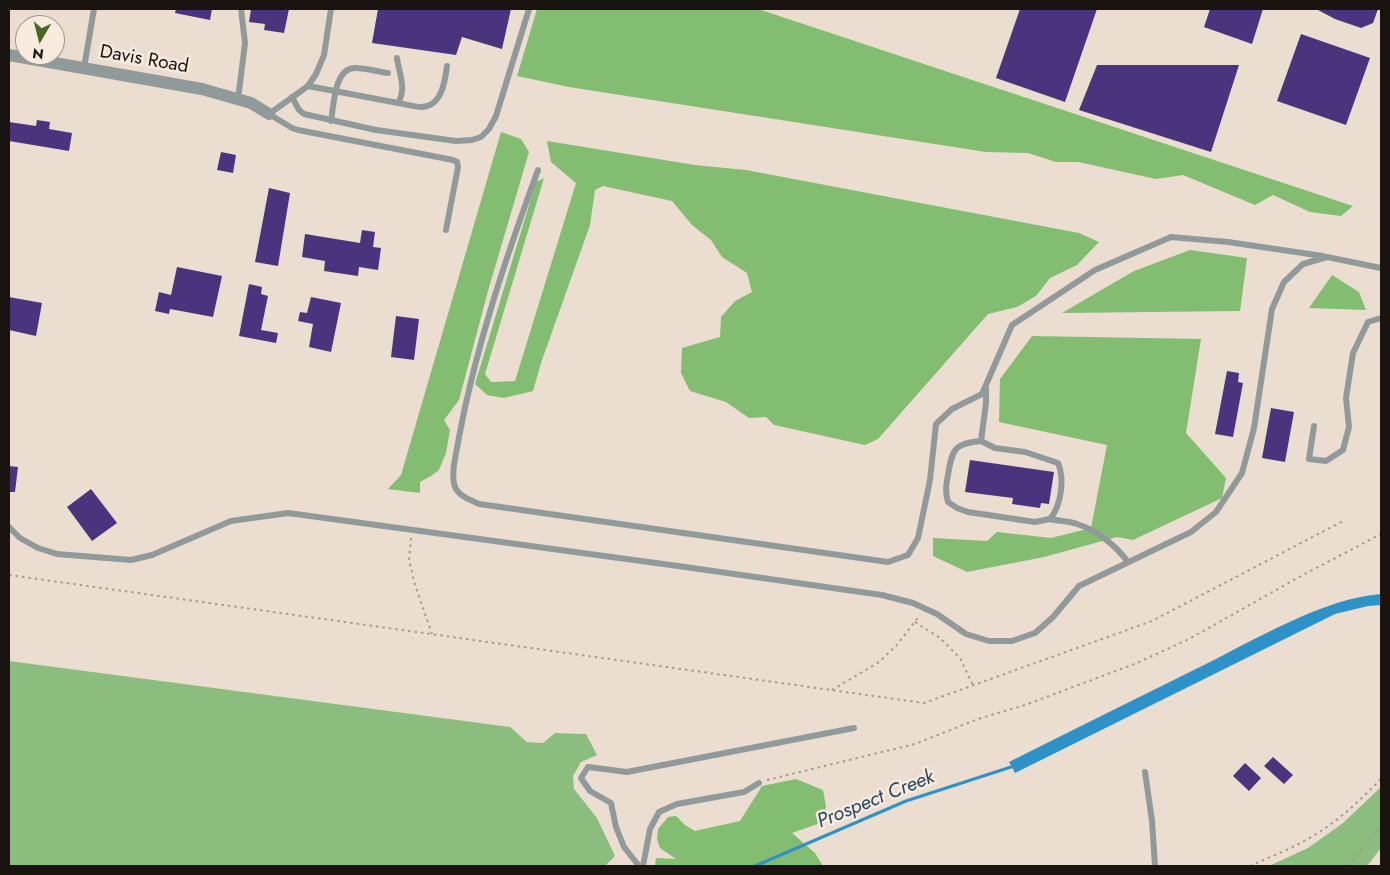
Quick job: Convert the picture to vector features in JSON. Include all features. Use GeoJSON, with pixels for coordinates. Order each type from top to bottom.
{"type":"FeatureCollection","features":[{"type":"Feature","properties":{"kind":"street","name":"Davis Road"},"geometry":{"type":"LineString","coordinates":[[9,55],[202,89],[251,103],[269,114]]}},
{"type":"Feature","properties":{"kind":"lane"},"geometry":{"type":"LineString","coordinates":[[84,68],[94,9]]}},
{"type":"Feature","properties":{"kind":"lane"},"geometry":{"type":"LineString","coordinates":[[238,99],[245,43],[241,9]]}},
{"type":"Feature","properties":{"kind":"lane"},"geometry":{"type":"LineString","coordinates":[[331,9],[324,55],[316,74],[308,86],[269,114],[298,130],[456,162],[458,167],[446,230]]}},
{"type":"Feature","properties":{"kind":"lane"},"geometry":{"type":"LineString","coordinates":[[292,97],[299,110],[304,114],[331,121],[376,130],[456,141],[472,140],[481,137],[490,129],[496,116],[529,9]]}},
{"type":"Feature","properties":{"kind":"lane"},"geometry":{"type":"LineString","coordinates":[[397,58],[404,88],[398,103]]}},
{"type":"Feature","properties":{"kind":"lane"},"geometry":{"type":"LineString","coordinates":[[308,86],[422,107],[438,99],[444,88],[447,66]]}},
{"type":"Feature","properties":{"kind":"lane"},"geometry":{"type":"LineString","coordinates":[[331,121],[339,78],[344,72],[354,68],[388,74]]}},
{"type":"Feature","properties":{"kind":"lane"},"geometry":{"type":"LineString","coordinates":[[538,170],[521,214],[480,346],[462,420],[454,468],[455,487],[464,498],[479,504],[888,562],[908,555],[918,538],[930,480],[936,424],[952,409],[982,394],[1012,325],[1095,270],[1171,237],[1228,242],[1327,257],[1381,268]]}},
{"type":"Feature","properties":{"kind":"lane"},"geometry":{"type":"LineString","coordinates":[[9,527],[20,538],[38,548],[58,554],[132,560],[152,555],[230,521],[288,513],[882,595],[913,603],[937,614],[966,634],[989,641],[1012,641],[1034,633],[1053,617],[1079,586],[1191,532],[1216,512],[1242,473],[1254,428],[1272,309],[1284,282],[1303,264],[1327,257]]}},
{"type":"Feature","properties":{"kind":"lane"},"geometry":{"type":"LineString","coordinates":[[1314,426],[1308,459],[1326,460],[1343,450],[1349,427],[1346,398],[1353,354],[1368,322],[1381,318]]}},
{"type":"Feature","properties":{"kind":"lane"},"geometry":{"type":"LineString","coordinates":[[981,441],[986,403],[986,386]]}},
{"type":"Feature","properties":{"kind":"lane"},"geometry":{"type":"LineString","coordinates":[[1050,519],[1056,512],[1060,489],[1062,472],[1058,463],[1025,452],[995,448],[981,441],[968,442],[957,448],[951,455],[945,493],[948,502],[968,512],[1035,522],[1050,519],[1076,523],[1116,547],[1128,562]]}},
{"type":"Feature","properties":{"kind":"lane"},"geometry":{"type":"LineString","coordinates":[[639,866],[624,847],[610,803],[590,791],[581,778],[588,767],[627,772],[854,728]]}},
{"type":"Feature","properties":{"kind":"lane"},"geometry":{"type":"LineString","coordinates":[[1145,772],[1152,821],[1155,866]]}},
{"type":"Feature","properties":{"kind":"lane"},"geometry":{"type":"LineString","coordinates":[[643,866],[650,829],[659,812],[677,804],[744,792],[758,782]]}},
{"type":"Feature","properties":{"kind":"path"},"geometry":{"type":"LineString","coordinates":[[9,576],[924,703],[1152,621],[1343,521]]}},
{"type":"Feature","properties":{"kind":"path"},"geometry":{"type":"LineString","coordinates":[[414,530],[409,560],[415,585],[432,634]]}},
{"type":"Feature","properties":{"kind":"path"},"geometry":{"type":"LineString","coordinates":[[758,782],[915,744],[978,719],[1025,705],[1137,663],[1191,638],[1301,576],[1381,534]]}},
{"type":"Feature","properties":{"kind":"path"},"geometry":{"type":"LineString","coordinates":[[831,690],[879,662],[896,646],[924,608]]}},
{"type":"Feature","properties":{"kind":"path"},"geometry":{"type":"LineString","coordinates":[[915,622],[940,638],[960,658],[973,685]]}},
{"type":"Feature","properties":{"kind":"path"},"geometry":{"type":"LineString","coordinates":[[1250,866],[1316,835],[1345,813],[1381,779]]}},
{"type":"Feature","properties":{"kind":"path"},"geometry":{"type":"LineString","coordinates":[[1348,866],[1381,826]]}},
{"type":"Feature","properties":{"kind":"green space"},"geometry":{"type":"Polygon","coordinates":[[[537,9],[758,9],[1353,206],[1341,216],[1310,212],[1273,195],[1255,205],[1183,175],[1156,179],[1078,162],[1056,162],[1028,153],[986,152],[569,87],[517,76],[537,9]]]}},
{"type":"Feature","properties":{"kind":"green space"},"geometry":{"type":"Polygon","coordinates":[[[501,132],[521,139],[529,152],[488,291],[459,400],[444,420],[450,430],[446,453],[439,470],[420,482],[420,493],[388,489],[401,475],[501,132]]]}},
{"type":"Feature","properties":{"kind":"green space"},"geometry":{"type":"Polygon","coordinates":[[[547,141],[695,165],[746,170],[1079,233],[1099,242],[1077,265],[1050,278],[1036,296],[1017,307],[988,314],[878,439],[865,445],[774,425],[766,417],[749,418],[726,402],[690,391],[681,373],[682,348],[720,337],[721,317],[735,301],[752,292],[747,273],[722,257],[711,240],[692,225],[672,201],[603,186],[595,190],[590,225],[541,363],[533,391],[504,398],[487,395],[475,384],[536,182],[544,178],[485,374],[491,382],[515,381],[576,183],[551,162],[547,141]]]}},
{"type":"Feature","properties":{"kind":"green space"},"geometry":{"type":"Polygon","coordinates":[[[1190,250],[1247,258],[1240,311],[1062,313],[1134,271],[1190,250]]]}},
{"type":"Feature","properties":{"kind":"green space"},"geometry":{"type":"Polygon","coordinates":[[[1332,275],[1359,292],[1366,310],[1309,308],[1332,275]]]}},
{"type":"Feature","properties":{"kind":"green space"},"geometry":{"type":"Polygon","coordinates":[[[1032,336],[1201,339],[1186,433],[1226,478],[1222,498],[1133,540],[1117,537],[1044,557],[967,572],[933,556],[933,538],[987,541],[997,532],[1051,538],[1091,528],[1107,445],[999,422],[1000,379],[1032,336]]]}},
{"type":"Feature","properties":{"kind":"green space"},"geometry":{"type":"Polygon","coordinates":[[[9,661],[510,727],[527,742],[543,743],[555,733],[586,734],[597,755],[581,762],[573,776],[574,789],[597,818],[615,856],[605,866],[9,866],[9,661]]]}},
{"type":"Feature","properties":{"kind":"green space"},"geometry":{"type":"Polygon","coordinates":[[[796,779],[823,790],[826,806],[823,822],[792,833],[815,853],[823,866],[655,866],[656,858],[676,859],[660,848],[657,839],[658,829],[668,817],[676,816],[695,831],[740,821],[762,786],[796,779]]]}},
{"type":"Feature","properties":{"kind":"green space"},"geometry":{"type":"Polygon","coordinates":[[[1381,787],[1381,848],[1367,866],[1269,866],[1308,848],[1343,823],[1381,787]]]}},
{"type":"Feature","properties":{"kind":"water"},"geometry":{"type":"Polygon","coordinates":[[[1381,594],[1381,605],[1368,606],[1335,614],[1015,773],[1009,762],[1291,621],[1337,603],[1381,594]]]}},
{"type":"Feature","properties":{"kind":"building"},"geometry":{"type":"Polygon","coordinates":[[[176,9],[212,9],[210,20],[175,13],[176,9]]]}},
{"type":"Feature","properties":{"kind":"building"},"geometry":{"type":"Polygon","coordinates":[[[251,9],[289,9],[284,33],[264,30],[265,24],[249,22],[251,9]]]}},
{"type":"Feature","properties":{"kind":"building"},"geometry":{"type":"Polygon","coordinates":[[[378,9],[511,9],[502,49],[462,37],[456,55],[372,43],[378,9]]]}},
{"type":"Feature","properties":{"kind":"building"},"geometry":{"type":"Polygon","coordinates":[[[1020,9],[1097,9],[1065,102],[996,78],[1020,9]]]}},
{"type":"Feature","properties":{"kind":"building"},"geometry":{"type":"Polygon","coordinates":[[[1210,9],[1263,9],[1252,44],[1204,27],[1210,9]]]}},
{"type":"Feature","properties":{"kind":"building"},"geometry":{"type":"Polygon","coordinates":[[[1316,9],[1378,9],[1373,23],[1361,28],[1335,19],[1316,9]]]}},
{"type":"Feature","properties":{"kind":"building"},"geometry":{"type":"Polygon","coordinates":[[[1301,34],[1370,58],[1346,125],[1277,101],[1301,34]]]}},
{"type":"Feature","properties":{"kind":"building"},"geometry":{"type":"Polygon","coordinates":[[[1097,65],[1239,65],[1211,152],[1079,110],[1097,65]]]}},
{"type":"Feature","properties":{"kind":"building"},"geometry":{"type":"Polygon","coordinates":[[[37,120],[50,122],[49,129],[72,133],[69,151],[9,141],[9,122],[36,126],[37,120]]]}},
{"type":"Feature","properties":{"kind":"building"},"geometry":{"type":"Polygon","coordinates":[[[221,152],[236,155],[233,173],[217,170],[221,152]]]}},
{"type":"Feature","properties":{"kind":"building"},"geometry":{"type":"Polygon","coordinates":[[[269,188],[290,193],[278,266],[255,262],[269,188]]]}},
{"type":"Feature","properties":{"kind":"building"},"geometry":{"type":"Polygon","coordinates":[[[362,230],[375,232],[373,247],[381,248],[378,270],[359,267],[358,276],[324,271],[325,261],[302,257],[305,234],[360,243],[362,230]]]}},
{"type":"Feature","properties":{"kind":"building"},"geometry":{"type":"Polygon","coordinates":[[[177,267],[222,276],[213,317],[170,309],[169,314],[155,311],[159,292],[171,295],[177,267]]]}},
{"type":"Feature","properties":{"kind":"building"},"geometry":{"type":"Polygon","coordinates":[[[249,284],[262,287],[261,294],[268,296],[261,330],[278,333],[276,343],[239,336],[249,284]]]}},
{"type":"Feature","properties":{"kind":"building"},"geometry":{"type":"Polygon","coordinates":[[[9,297],[42,303],[36,336],[9,330],[9,297]]]}},
{"type":"Feature","properties":{"kind":"building"},"geometry":{"type":"Polygon","coordinates":[[[311,297],[341,303],[331,352],[309,347],[313,324],[298,321],[300,312],[307,313],[311,297]]]}},
{"type":"Feature","properties":{"kind":"building"},"geometry":{"type":"Polygon","coordinates":[[[396,316],[419,319],[414,360],[391,357],[396,316]]]}},
{"type":"Feature","properties":{"kind":"building"},"geometry":{"type":"Polygon","coordinates":[[[1227,371],[1239,373],[1238,382],[1243,383],[1233,437],[1215,434],[1227,371]]]}},
{"type":"Feature","properties":{"kind":"building"},"geometry":{"type":"Polygon","coordinates":[[[1271,408],[1294,412],[1285,462],[1262,458],[1271,408]]]}},
{"type":"Feature","properties":{"kind":"building"},"geometry":{"type":"Polygon","coordinates":[[[970,460],[1054,472],[1049,504],[1041,503],[1040,508],[1012,504],[1013,498],[965,492],[970,460]]]}},
{"type":"Feature","properties":{"kind":"building"},"geometry":{"type":"Polygon","coordinates":[[[9,466],[18,467],[15,492],[9,492],[9,466]]]}},
{"type":"Feature","properties":{"kind":"building"},"geometry":{"type":"Polygon","coordinates":[[[91,489],[117,523],[92,541],[67,507],[91,489]]]}},
{"type":"Feature","properties":{"kind":"building"},"geometry":{"type":"Polygon","coordinates":[[[1273,757],[1293,775],[1284,784],[1264,766],[1273,757]]]}},
{"type":"Feature","properties":{"kind":"building"},"geometry":{"type":"Polygon","coordinates":[[[1245,763],[1261,778],[1249,791],[1233,776],[1245,763]]]}},
{"type":"Feature","properties":{"kind":"waterway","name":"Prospect Creek"},"geometry":{"type":"LineString","coordinates":[[755,866],[906,801],[1011,767]]}}]}
